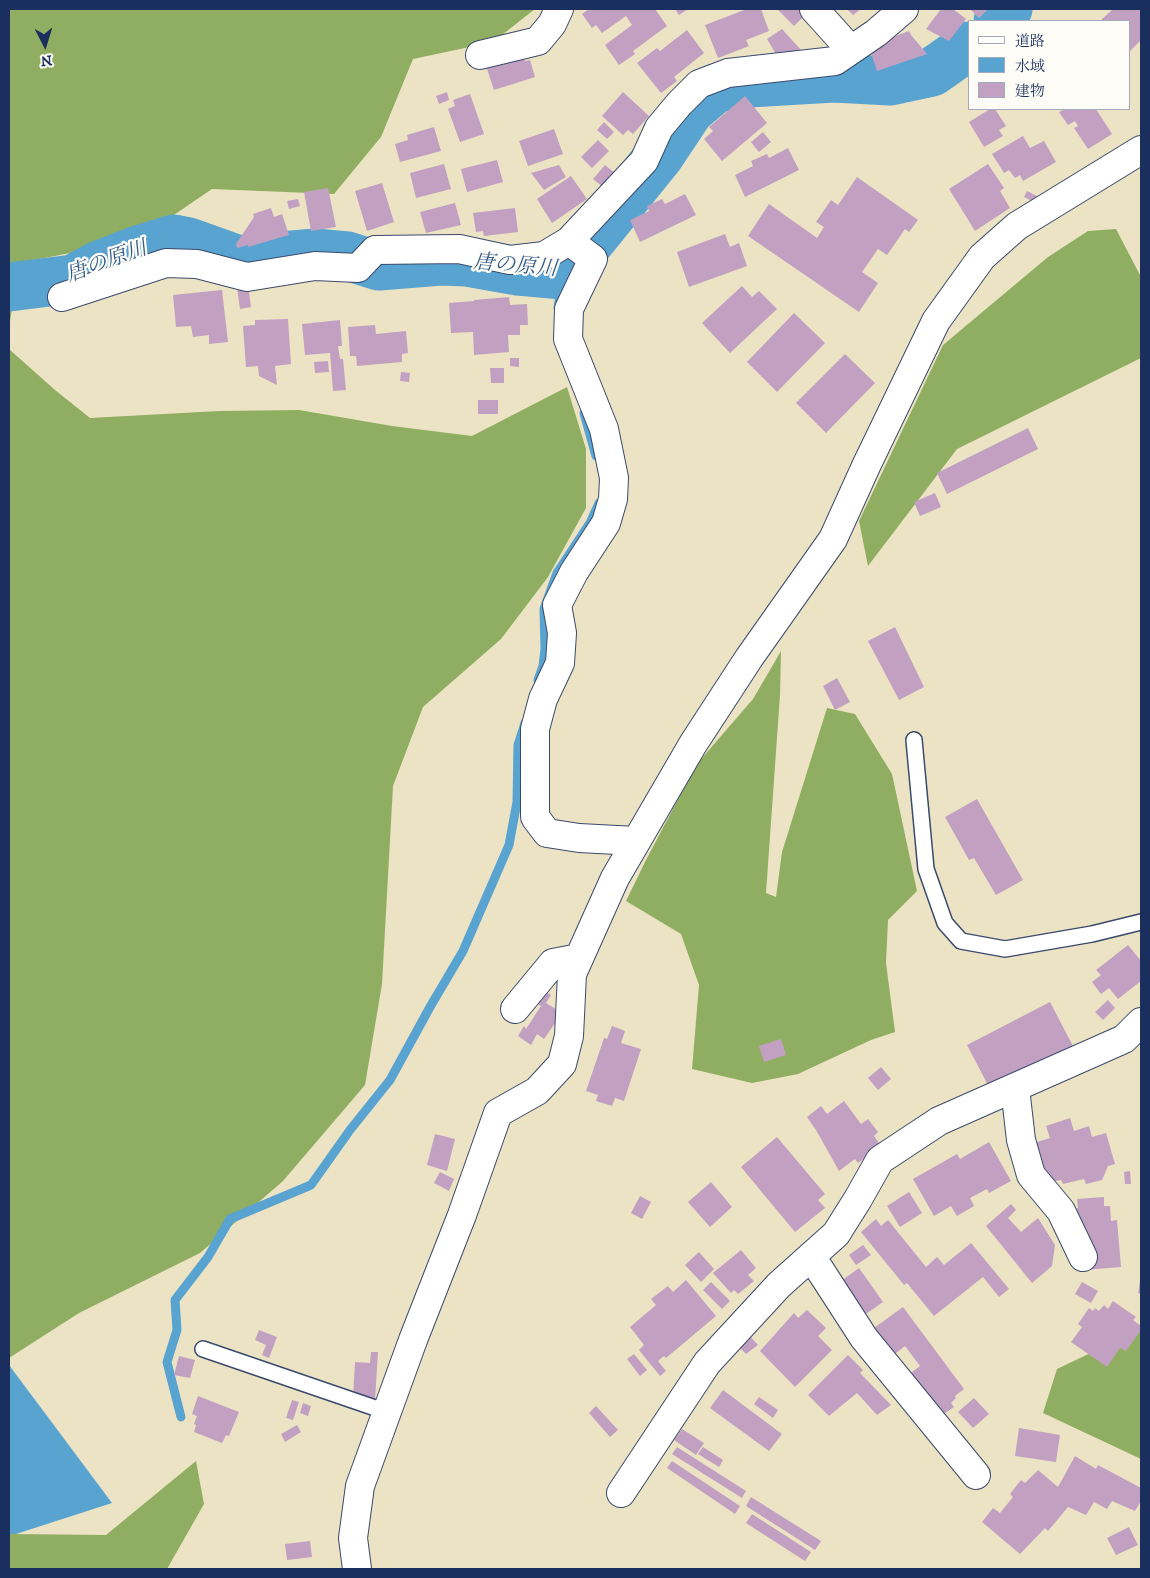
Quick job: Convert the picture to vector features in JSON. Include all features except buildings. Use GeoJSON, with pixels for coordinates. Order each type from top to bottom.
{"type":"FeatureCollection","features":[{"type":"Feature","properties":{"kind":"street"},"geometry":{"type":"LineString","coordinates":[[480,55],[538,41],[552,24],[559,9]]}},
{"type":"Feature","properties":{"kind":"street"},"geometry":{"type":"LineString","coordinates":[[814,9],[851,50]]}},
{"type":"Feature","properties":{"kind":"street"},"geometry":{"type":"LineString","coordinates":[[62,297],[166,263],[197,264],[247,276],[316,266],[358,268],[375,250],[459,249],[510,260],[544,256],[569,241],[644,161],[659,128],[699,84],[728,73],[835,61],[876,33],[904,9]]}},
{"type":"Feature","properties":{"kind":"street"},"geometry":{"type":"LineString","coordinates":[[357,1569],[352,1538],[360,1486],[413,1340],[462,1215],[498,1113],[537,1091],[562,1064],[569,1036],[572,974],[615,878],[693,744],[749,658],[833,540],[866,464],[936,321],[982,257],[1017,226],[1141,150]]}},
{"type":"Feature","properties":{"kind":"street"},"geometry":{"type":"LineString","coordinates":[[569,241],[593,260],[569,309],[568,339],[604,429],[614,478],[614,500],[606,523],[574,572],[557,605],[562,633],[560,663],[543,699],[535,729],[535,817],[548,833],[579,838],[636,841]]}},
{"type":"Feature","properties":{"kind":"street"},"geometry":{"type":"LineString","coordinates":[[515,1010],[553,963],[579,958]]}},
{"type":"Feature","properties":{"kind":"street"},"geometry":{"type":"LineString","coordinates":[[621,1493],[707,1363],[779,1285],[836,1234],[880,1160],[939,1121],[1136,1038]]}},
{"type":"Feature","properties":{"kind":"street"},"geometry":{"type":"LineString","coordinates":[[1015,1088],[1021,1140],[1031,1175],[1061,1211],[1083,1257]]}},
{"type":"Feature","properties":{"kind":"street"},"geometry":{"type":"LineString","coordinates":[[811,1256],[864,1338],[976,1476]]}},
{"type":"Feature","properties":{"kind":"lane"},"geometry":{"type":"LineString","coordinates":[[914,740],[926,869],[945,923],[961,941],[1005,949],[1092,934],[1141,922]]}},
{"type":"Feature","properties":{"kind":"lane"},"geometry":{"type":"LineString","coordinates":[[203,1349],[387,1412]]}},
{"type":"Feature","properties":{"kind":"green space"},"geometry":{"type":"Polygon","coordinates":[[[9,9],[535,9],[493,42],[413,59],[381,137],[334,194],[212,189],[137,240],[19,263],[9,328],[9,9]]]}},
{"type":"Feature","properties":{"kind":"green space"},"geometry":{"type":"Polygon","coordinates":[[[1116,229],[1141,277],[1141,358],[957,449],[868,566],[859,521],[943,345],[1048,257],[1088,231],[1116,229]]]}},
{"type":"Feature","properties":{"kind":"green space"},"geometry":{"type":"Polygon","coordinates":[[[9,349],[90,418],[219,411],[299,410],[392,426],[472,436],[567,387],[586,449],[586,508],[548,577],[501,639],[423,707],[393,786],[382,984],[365,1085],[283,1181],[200,1253],[79,1313],[9,1358],[9,349]]]}},
{"type":"Feature","properties":{"kind":"green space"},"geometry":{"type":"Polygon","coordinates":[[[781,651],[780,695],[766,893],[776,897],[782,852],[827,708],[855,714],[892,774],[917,891],[888,920],[886,963],[895,1032],[871,1040],[798,1074],[752,1083],[692,1069],[699,985],[681,934],[626,901],[696,765],[753,699],[781,651]]]}},
{"type":"Feature","properties":{"kind":"green space"},"geometry":{"type":"Polygon","coordinates":[[[1141,1329],[1141,1459],[1043,1413],[1057,1369],[1141,1329]]]}},
{"type":"Feature","properties":{"kind":"green space"},"geometry":{"type":"Polygon","coordinates":[[[196,1461],[204,1504],[167,1569],[9,1569],[9,1534],[106,1535],[196,1461]]]}},
{"type":"Feature","properties":{"kind":"water"},"geometry":{"type":"Polygon","coordinates":[[[9,1365],[112,1503],[16,1534],[9,1534],[9,1365]]]}},
{"type":"Feature","properties":{"kind":"waterway","name":"唐の原川"},"geometry":{"type":"LineString","coordinates":[[999,20],[1008,9]]}},
{"type":"Feature","properties":{"kind":"waterway","name":"唐の原川"},"geometry":{"type":"LineString","coordinates":[[9,287],[73,279],[99,265],[174,239],[189,242],[242,261],[261,263],[282,256],[315,253],[347,256],[379,266],[441,261],[467,262],[518,271],[563,275],[660,155],[690,110],[716,88],[749,83],[834,78],[890,81],[932,72],[968,47]]}},
{"type":"Feature","properties":{"kind":"waterway"},"geometry":{"type":"LineString","coordinates":[[558,308],[563,275]]}},
{"type":"Feature","properties":{"kind":"waterway"},"geometry":{"type":"LineString","coordinates":[[584,413],[596,456]]}},
{"type":"Feature","properties":{"kind":"waterway"},"geometry":{"type":"LineString","coordinates":[[538,680],[543,666],[545,649],[544,609],[557,573],[590,523],[599,503]]}},
{"type":"Feature","properties":{"kind":"waterway"},"geometry":{"type":"LineString","coordinates":[[181,1417],[167,1362],[177,1330],[175,1300],[208,1257],[230,1219],[311,1185],[350,1130],[390,1080],[463,951],[509,845],[517,802],[518,745],[525,723]]}}]}
